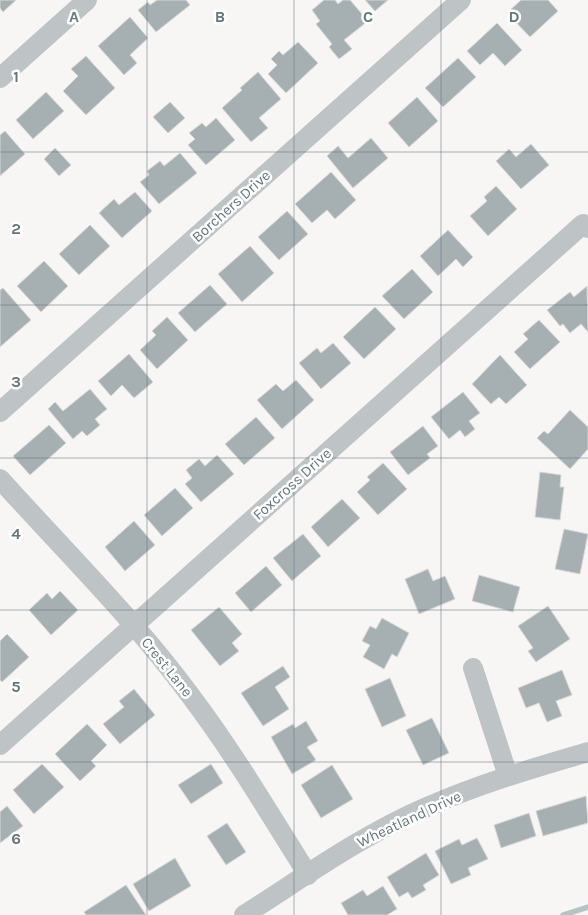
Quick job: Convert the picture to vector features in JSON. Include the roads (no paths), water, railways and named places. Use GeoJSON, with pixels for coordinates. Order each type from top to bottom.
{"type":"FeatureCollection","features":[{"type":"Feature","properties":{"kind":"street"},"geometry":{"type":"LineString","coordinates":[[0,78],[87,0]]}},
{"type":"Feature","properties":{"kind":"street","name":"Borchers Drive"},"geometry":{"type":"LineString","coordinates":[[0,412],[460,0]]}},
{"type":"Feature","properties":{"kind":"street","name":"Foxcross Drive"},"geometry":{"type":"LineString","coordinates":[[0,745],[586,226]]}},
{"type":"Feature","properties":{"kind":"street","name":"Crest Lane"},"geometry":{"type":"LineString","coordinates":[[0,479],[134,626],[190,694],[248,777],[308,875]]}},
{"type":"Feature","properties":{"kind":"street"},"geometry":{"type":"LineString","coordinates":[[473,668],[508,776]]}},
{"type":"Feature","properties":{"kind":"street","name":"Wheatland Drive"},"geometry":{"type":"LineString","coordinates":[[244,915],[357,843],[426,807],[508,776],[588,752]]}},
{"type":"Feature","properties":{"kind":"waterway"},"geometry":{"type":"LineString","coordinates":[[563,915],[588,907]]}}]}
